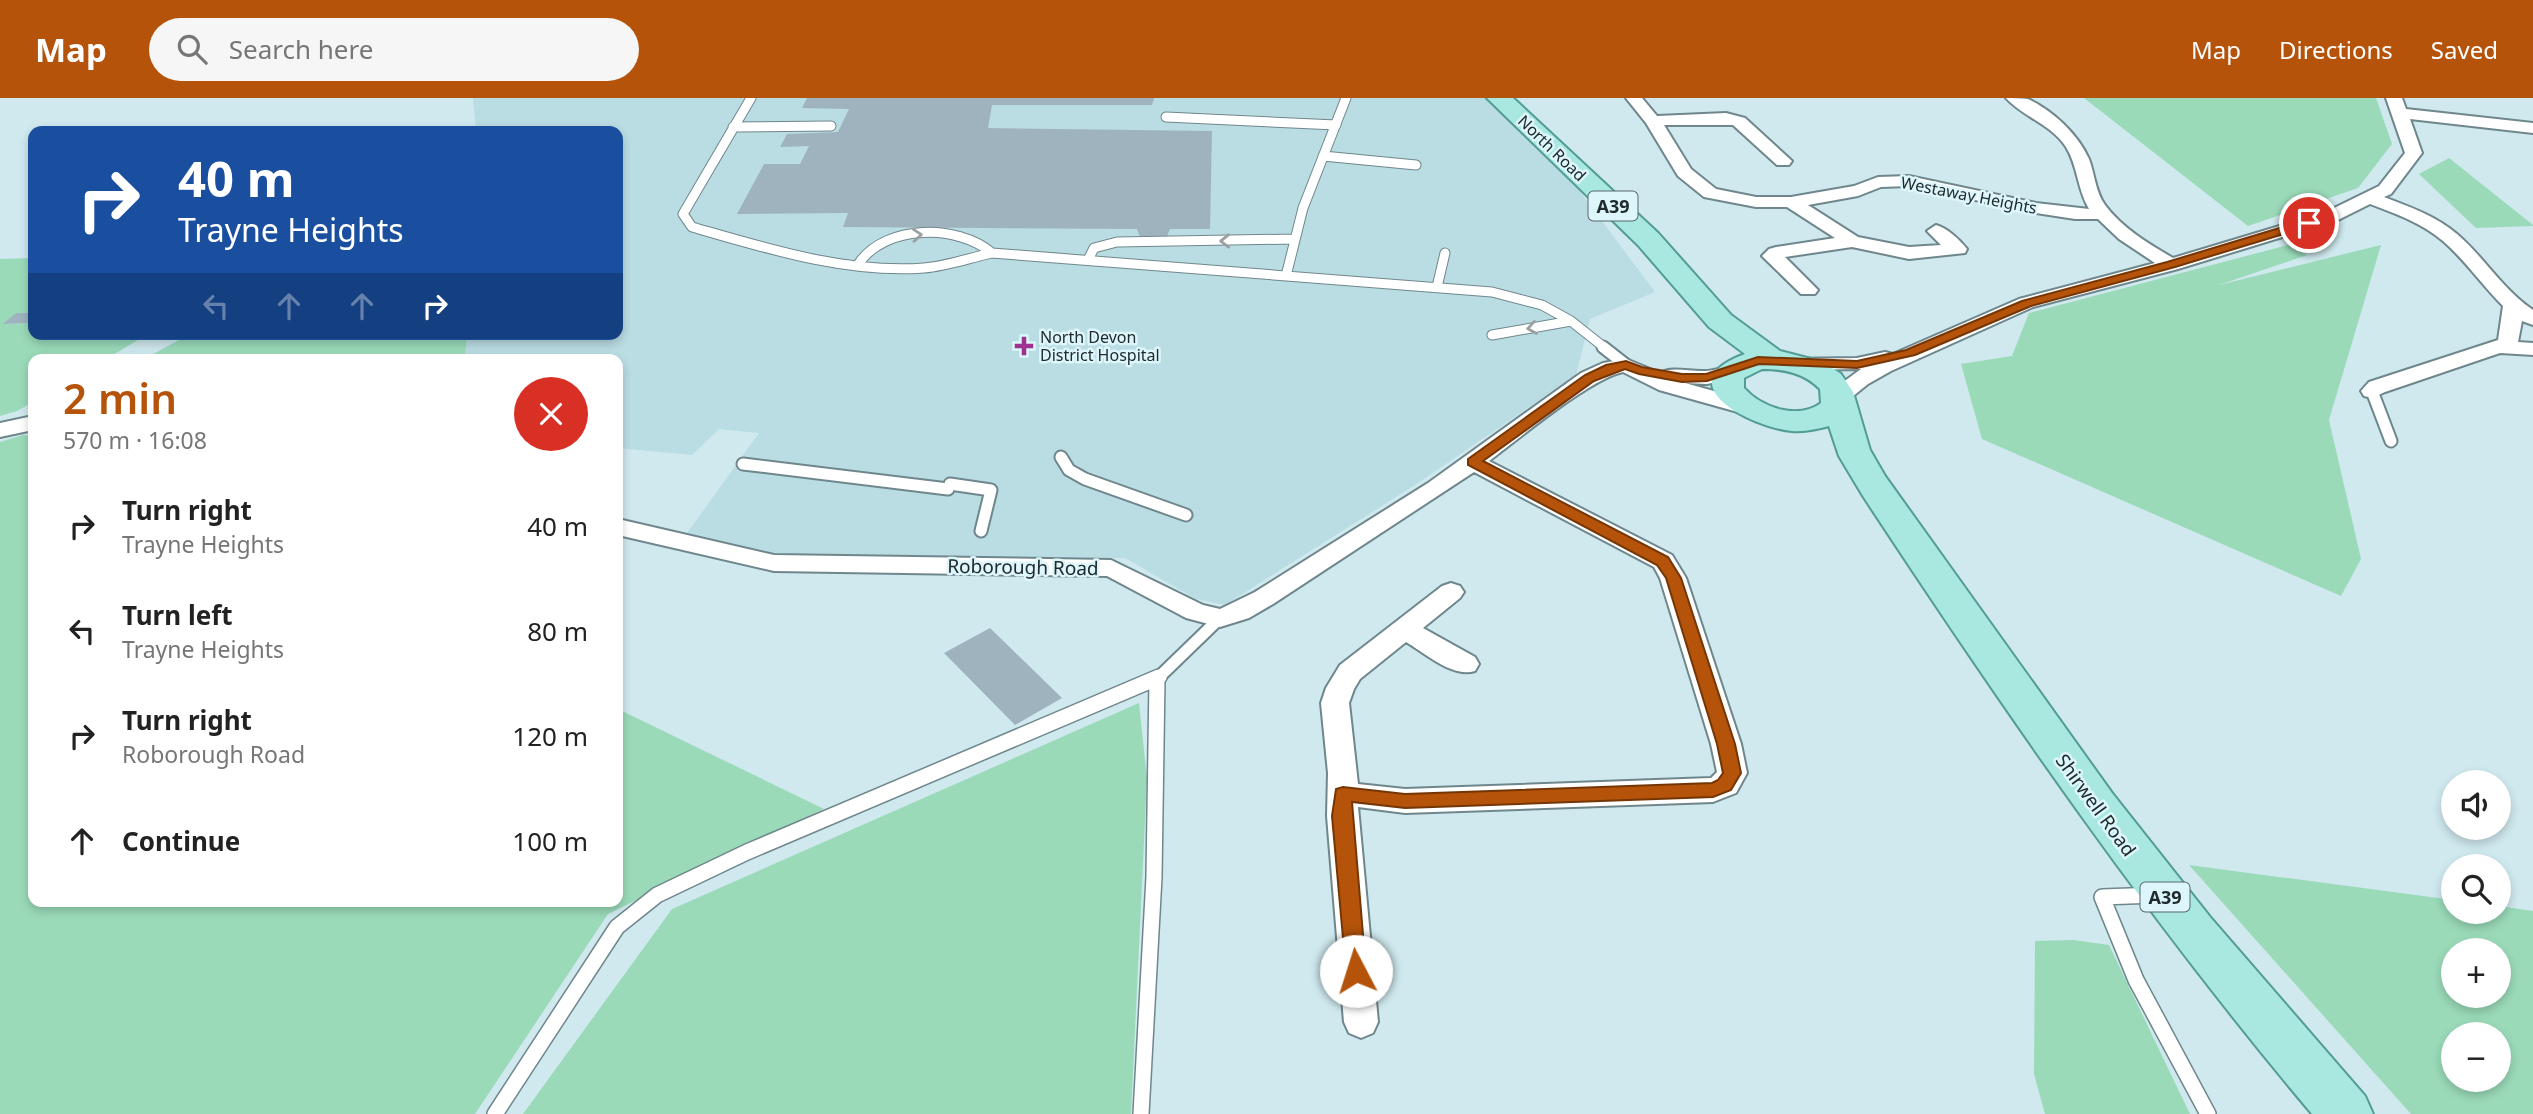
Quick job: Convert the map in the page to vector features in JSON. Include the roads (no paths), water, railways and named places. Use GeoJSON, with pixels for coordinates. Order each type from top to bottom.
{"type":"FeatureCollection","features":[{"type":"Feature","properties":{"kind":"main road","name":"North Road"},"geometry":{"type":"LineString","coordinates":[[1499,98],[1648,239],[1720,321],[1784,362],[1826,377],[1839,398]]}},
{"type":"Feature","properties":{"kind":"main road","name":"North Road"},"geometry":{"type":"LineString","coordinates":[[1720,321],[1733,370],[1727,383],[1728,389],[1745,407]]}},
{"type":"Feature","properties":{"kind":"main road"},"geometry":{"type":"LineString","coordinates":[[1733,370],[1758,360],[1784,362]]}},
{"type":"Feature","properties":{"kind":"main road"},"geometry":{"type":"LineString","coordinates":[[1745,407],[1779,419],[1820,418],[1836,407],[1839,398]]}},
{"type":"Feature","properties":{"kind":"main road","name":"Shirwell Road"},"geometry":{"type":"LineString","coordinates":[[1839,398],[1854,453],[1892,514],[1935,572],[1998,668],[2099,811],[2163,894],[2346,1114]]}},
{"type":"Feature","properties":{"kind":"main road","name":"Shirwell Road"},"geometry":{"type":"LineString","coordinates":[[1779,419],[1819,444],[1866,485],[1892,514]]}},
{"type":"Feature","properties":{"kind":"street","name":"Westaway Heights"},"geometry":{"type":"LineString","coordinates":[[1634,98],[1653,121],[1684,172],[1710,193],[1756,202],[1791,202],[1858,191],[1878,182],[1909,181],[2036,208],[2104,215]]}},
{"type":"Feature","properties":{"kind":"street"},"geometry":{"type":"LineString","coordinates":[[2014,98],[2036,112],[2068,139],[2080,158],[2090,196],[2104,215],[2143,249],[2171,265]]}},
{"type":"Feature","properties":{"kind":"street"},"geometry":{"type":"LineString","coordinates":[[1839,398],[1860,379],[1910,353],[2026,303],[2171,265],[2332,216],[2385,191],[2414,153],[2397,106],[2533,128]]}},
{"type":"Feature","properties":{"kind":"street"},"geometry":{"type":"LineString","coordinates":[[1653,121],[1726,118],[1739,121],[1783,161]]}},
{"type":"Feature","properties":{"kind":"street"},"geometry":{"type":"LineString","coordinates":[[2370,198],[2404,209],[2446,234],[2459,245],[2512,307],[2533,319]]}},
{"type":"Feature","properties":{"kind":"street"},"geometry":{"type":"LineString","coordinates":[[1791,202],[1852,241],[1909,253],[1958,249],[1936,230]]}},
{"type":"Feature","properties":{"kind":"street"},"geometry":{"type":"LineString","coordinates":[[1808,290],[1772,256],[1776,253],[1852,241]]}},
{"type":"Feature","properties":{"kind":"street"},"geometry":{"type":"LineString","coordinates":[[2372,391],[2507,344],[2511,335],[2512,307]]}},
{"type":"Feature","properties":{"kind":"street"},"geometry":{"type":"LineString","coordinates":[[2499,347],[2533,349]]}},
{"type":"Feature","properties":{"kind":"street"},"geometry":{"type":"LineString","coordinates":[[1784,362],[1857,365],[1910,353]]}},
{"type":"Feature","properties":{"kind":"street"},"geometry":{"type":"LineString","coordinates":[[1220,618],[1240,612],[1264,598],[1473,462],[1589,378],[1611,368],[1633,368],[1682,378],[1707,377],[1733,370]]}},
{"type":"Feature","properties":{"kind":"street"},"geometry":{"type":"LineString","coordinates":[[1633,368],[1667,385],[1745,407]]}},
{"type":"Feature","properties":{"kind":"street"},"geometry":{"type":"LineString","coordinates":[[0,430],[28,424]]}},
{"type":"Feature","properties":{"kind":"street"},"geometry":{"type":"LineString","coordinates":[[1343,794],[1405,801],[1713,790],[1725,785],[1732,773],[1726,744],[1673,578],[1663,561],[1473,462]]}},
{"type":"Feature","properties":{"kind":"street","name":"Roborough Road"},"geometry":{"type":"LineString","coordinates":[[623,528],[774,563],[1111,568],[1195,612],[1220,618]]}},
{"type":"Feature","properties":{"kind":"street"},"geometry":{"type":"LineString","coordinates":[[1361,1022],[1342,816],[1343,773],[1335,703],[1350,672],[1451,592]]}},
{"type":"Feature","properties":{"kind":"street"},"geometry":{"type":"LineString","coordinates":[[1404,629],[1465,664]]}},
{"type":"Feature","properties":{"kind":"lane"},"geometry":{"type":"LineString","coordinates":[[751,98],[683,214],[692,227],[828,260],[913,268],[939,266],[992,253],[1492,292],[1542,304],[1572,321],[1633,368]]}},
{"type":"Feature","properties":{"kind":"lane"},"geometry":{"type":"LineString","coordinates":[[1286,276],[1293,239],[1346,98]]}},
{"type":"Feature","properties":{"kind":"lane"},"geometry":{"type":"LineString","coordinates":[[1166,117],[1336,125]]}},
{"type":"Feature","properties":{"kind":"lane"},"geometry":{"type":"LineString","coordinates":[[733,127],[831,126]]}},
{"type":"Feature","properties":{"kind":"lane"},"geometry":{"type":"LineString","coordinates":[[1323,156],[1416,165]]}},
{"type":"Feature","properties":{"kind":"lane"},"geometry":{"type":"LineString","coordinates":[[859,263],[862,254],[876,245],[894,237],[920,234],[974,240],[992,253]]}},
{"type":"Feature","properties":{"kind":"lane"},"geometry":{"type":"LineString","coordinates":[[1088,260],[1094,248],[1117,242],[1293,239]]}},
{"type":"Feature","properties":{"kind":"lane"},"geometry":{"type":"LineString","coordinates":[[1437,287],[1445,253]]}},
{"type":"Feature","properties":{"kind":"lane"},"geometry":{"type":"LineString","coordinates":[[906,282],[913,268]]}},
{"type":"Feature","properties":{"kind":"lane"},"geometry":{"type":"LineString","coordinates":[[1492,335],[1572,321]]}},
{"type":"Feature","properties":{"kind":"lane"},"geometry":{"type":"LineString","coordinates":[[2372,391],[2391,441]]}},
{"type":"Feature","properties":{"kind":"lane"},"geometry":{"type":"LineString","coordinates":[[1061,457],[1069,470],[1085,480],[1186,515]]}},
{"type":"Feature","properties":{"kind":"lane"},"geometry":{"type":"LineString","coordinates":[[743,464],[991,489],[981,531]]}},
{"type":"Feature","properties":{"kind":"lane"},"geometry":{"type":"LineString","coordinates":[[495,1114],[618,928],[657,895],[747,852],[1157,679],[1220,618]]}},
{"type":"Feature","properties":{"kind":"lane"},"geometry":{"type":"LineString","coordinates":[[1141,1114],[1154,877],[1159,707],[1157,679]]}},
{"type":"Feature","properties":{"kind":"lane"},"geometry":{"type":"LineString","coordinates":[[2163,894],[2102,897],[2136,980],[2208,1114]]}},
{"type":"Feature","properties":{"kind":"place","name":"North Devon District Hospital"},"geometry":{"type":"Point","coordinates":[1024,346]}}]}
